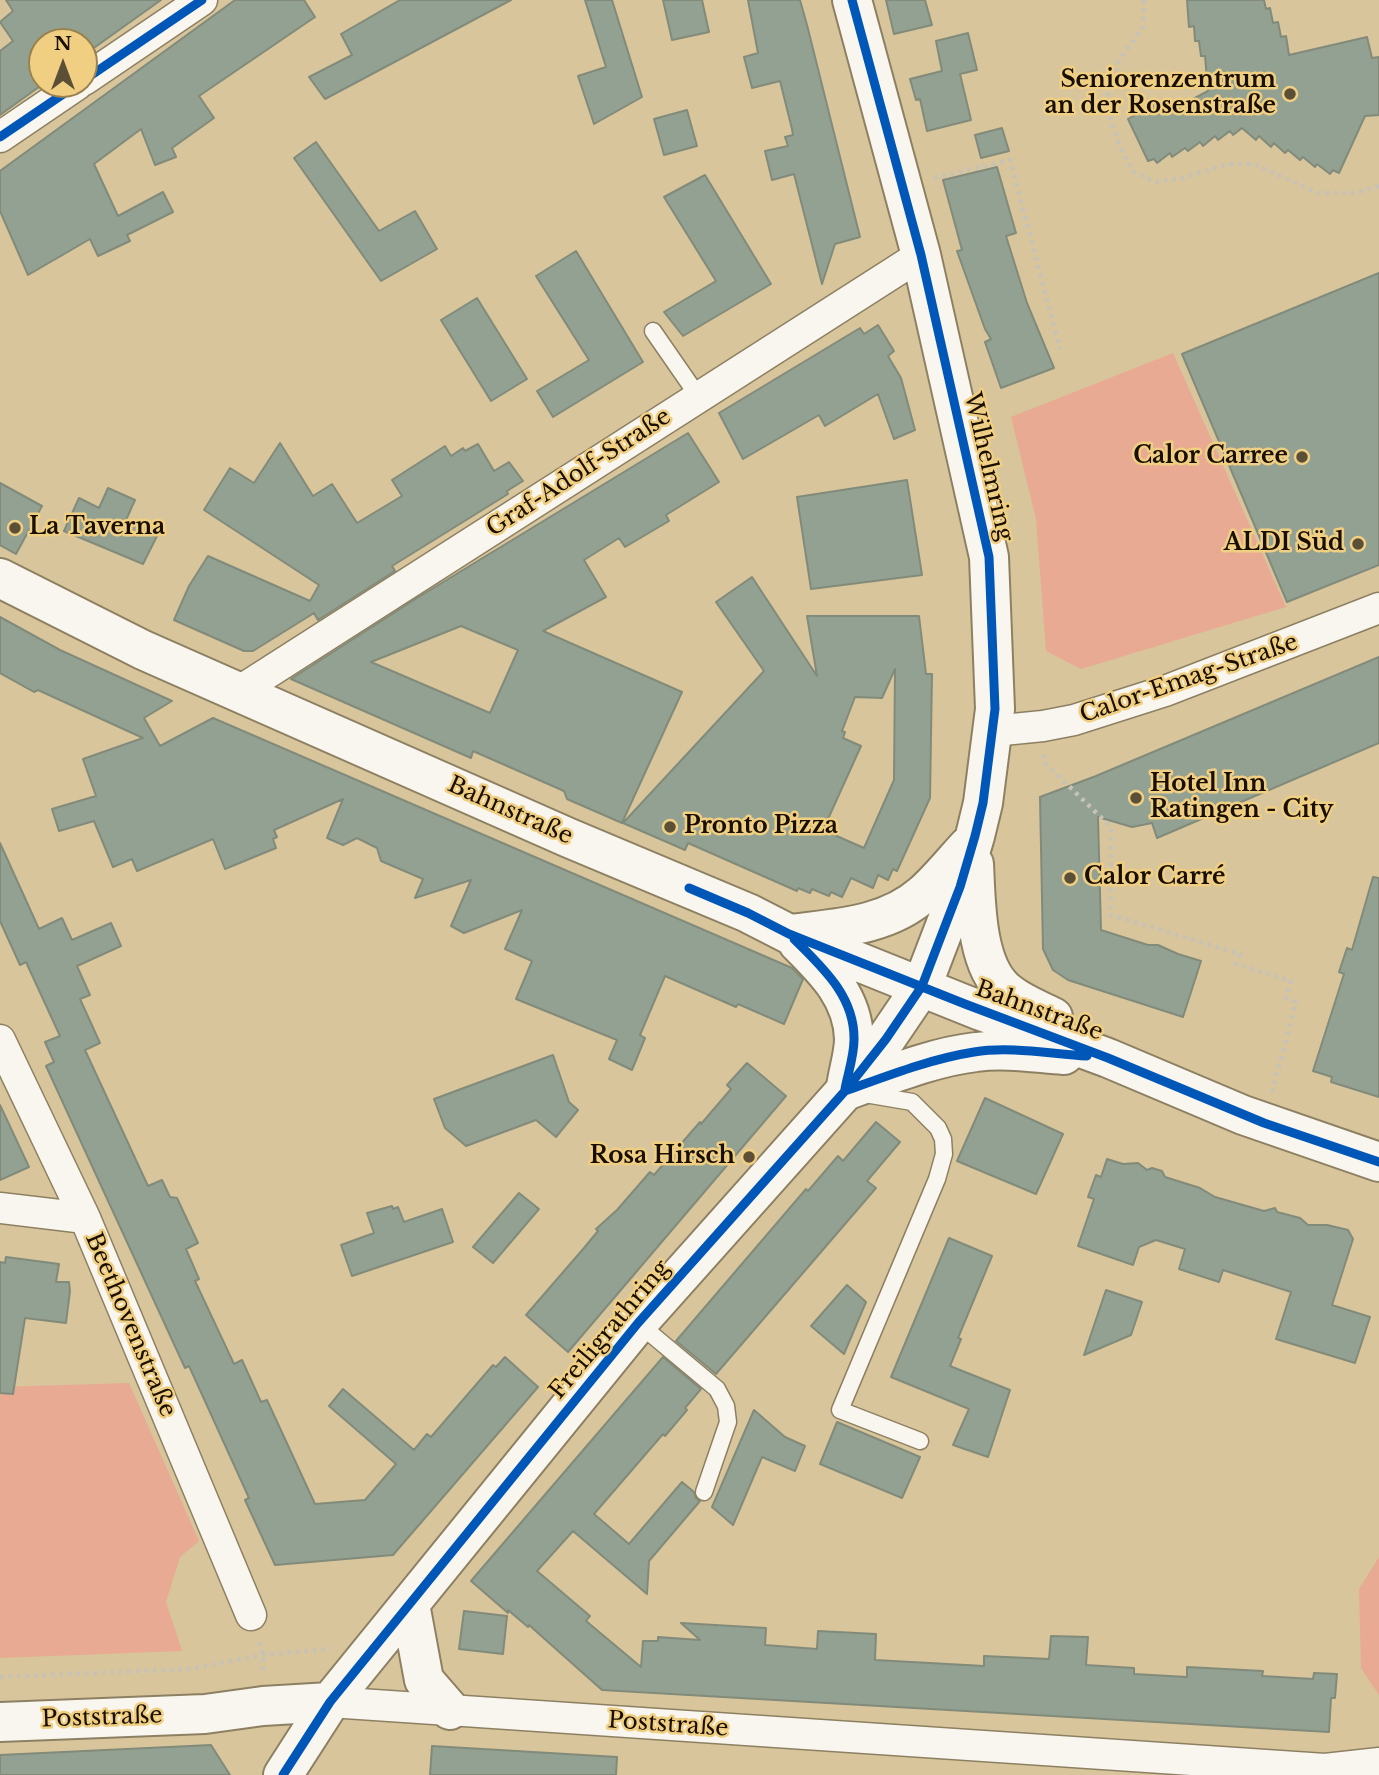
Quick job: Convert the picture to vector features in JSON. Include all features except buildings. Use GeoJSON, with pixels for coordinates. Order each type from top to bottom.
{"type":"FeatureCollection","features":[{"type":"Feature","properties":{"kind":"main road","name":"Wilhelmring"},"geometry":{"type":"LineString","coordinates":[[852,0],[921,255],[989,557],[995,709],[983,803],[960,887],[922,986]]}},
{"type":"Feature","properties":{"kind":"main road","name":"Bahnstraße"},"geometry":{"type":"LineString","coordinates":[[0,578],[143,650],[569,838],[748,913],[789,934],[973,1008],[1108,1058],[1264,1123],[1379,1163]]}},
{"type":"Feature","properties":{"kind":"main road"},"geometry":{"type":"LineString","coordinates":[[789,934],[857,925],[895,913],[923,894],[972,841]]}},
{"type":"Feature","properties":{"kind":"main road"},"geometry":{"type":"LineString","coordinates":[[972,841],[976,910],[982,945],[992,975],[1005,990],[1074,1028],[1108,1058]]}},
{"type":"Feature","properties":{"kind":"main road"},"geometry":{"type":"LineString","coordinates":[[789,934],[826,971],[842,993],[852,1019],[854,1040],[845,1091],[931,1062],[976,1052],[1012,1051],[1108,1058]]}},
{"type":"Feature","properties":{"kind":"main road","name":"Freiligrathring"},"geometry":{"type":"LineString","coordinates":[[283,1775],[330,1702],[638,1323],[845,1091],[886,1039],[922,986]]}},
{"type":"Feature","properties":{"kind":"main road"},"geometry":{"type":"LineString","coordinates":[[410,1604],[424,1681],[450,1710]]}},
{"type":"Feature","properties":{"kind":"main road","name":"Poststraße"},"geometry":{"type":"LineString","coordinates":[[0,1722],[205,1714],[263,1706],[330,1702]]}},
{"type":"Feature","properties":{"kind":"street"},"geometry":{"type":"LineString","coordinates":[[98,71],[202,0]]}},
{"type":"Feature","properties":{"kind":"street"},"geometry":{"type":"LineString","coordinates":[[0,137],[57,98]]}},
{"type":"Feature","properties":{"kind":"street","name":"Graf-Adolf-Straße"},"geometry":{"type":"LineString","coordinates":[[238,692],[921,255]]}},
{"type":"Feature","properties":{"kind":"street","name":"Calor-Emag-Straße"},"geometry":{"type":"LineString","coordinates":[[993,731],[1074,720],[1164,691],[1379,608]]}},
{"type":"Feature","properties":{"kind":"street","name":"Beethovenstraße"},"geometry":{"type":"LineString","coordinates":[[0,1040],[85,1218],[251,1615]]}},
{"type":"Feature","properties":{"kind":"street"},"geometry":{"type":"LineString","coordinates":[[0,1208],[85,1218]]}},
{"type":"Feature","properties":{"kind":"street","name":"Poststraße"},"geometry":{"type":"LineString","coordinates":[[330,1702],[1328,1771],[1379,1763]]}},
{"type":"Feature","properties":{"kind":"lane"},"geometry":{"type":"LineString","coordinates":[[653,331],[698,396]]}},
{"type":"Feature","properties":{"kind":"lane"},"geometry":{"type":"LineString","coordinates":[[845,1091],[912,1102],[938,1128],[943,1139],[944,1154],[936,1179],[840,1410],[920,1441]]}},
{"type":"Feature","properties":{"kind":"lane"},"geometry":{"type":"LineString","coordinates":[[638,1323],[717,1389],[726,1406],[728,1422],[704,1492]]}},
{"type":"Feature","properties":{"kind":"path"},"geometry":{"type":"LineString","coordinates":[[1144,0],[1143,27],[1117,62],[1105,104],[1121,149],[1133,172],[1156,182],[1183,178],[1228,163],[1254,163],[1318,193],[1354,193],[1379,186]]}},
{"type":"Feature","properties":{"kind":"path"},"geometry":{"type":"LineString","coordinates":[[902,186],[1010,160],[1060,349]]}},
{"type":"Feature","properties":{"kind":"path"},"geometry":{"type":"LineString","coordinates":[[1043,726],[1044,762],[1111,827],[1111,915],[1240,954],[1236,964],[1292,981],[1286,998],[1296,1002],[1264,1123]]}},
{"type":"Feature","properties":{"kind":"path"},"geometry":{"type":"LineString","coordinates":[[251,1615],[263,1655],[263,1706]]}},
{"type":"Feature","properties":{"kind":"path"},"geometry":{"type":"LineString","coordinates":[[0,1677],[188,1669],[263,1655],[377,1645]]}},
{"type":"Feature","properties":{"kind":"shaded area"},"geometry":{"type":"Polygon","coordinates":[[[1173,353],[1286,607],[1081,669],[1046,651],[1036,519],[1011,417],[1173,353]]]}},
{"type":"Feature","properties":{"kind":"shaded area"},"geometry":{"type":"Polygon","coordinates":[[[129,1383],[199,1541],[180,1557],[166,1602],[182,1651],[0,1658],[0,1387],[129,1383]]]}},
{"type":"Feature","properties":{"kind":"shaded area"},"geometry":{"type":"Polygon","coordinates":[[[1379,1557],[1379,1695],[1361,1668],[1359,1589],[1379,1557]]]}},
{"type":"Feature","properties":{"kind":"cycle path"},"geometry":{"type":"LineString","coordinates":[[98,71],[202,0]]}},
{"type":"Feature","properties":{"kind":"cycle path"},"geometry":{"type":"LineString","coordinates":[[283,1775],[330,1702],[638,1323],[845,1091],[886,1039],[922,986],[960,887],[983,803],[995,709],[989,557],[921,255],[852,0]]}},
{"type":"Feature","properties":{"kind":"cycle path"},"geometry":{"type":"LineString","coordinates":[[0,137],[57,98]]}},
{"type":"Feature","properties":{"kind":"cycle path"},"geometry":{"type":"LineString","coordinates":[[689,888],[789,934],[1108,1058],[1264,1123],[1379,1162]]}},
{"type":"Feature","properties":{"kind":"cycle path"},"geometry":{"type":"LineString","coordinates":[[794,939],[826,972],[843,996],[849,1010],[854,1046],[845,1089]]}},
{"type":"Feature","properties":{"kind":"cycle path"},"geometry":{"type":"LineString","coordinates":[[845,1091],[925,1063],[974,1052],[1017,1050],[1087,1056]]}},
{"type":"Feature","properties":{"kind":"place","name":"Seniorenzentrum an der Rosenstraße"},"geometry":{"type":"Point","coordinates":[1290,94]}},
{"type":"Feature","properties":{"kind":"place","name":"Calor Carree"},"geometry":{"type":"Point","coordinates":[1302,457]}},
{"type":"Feature","properties":{"kind":"place","name":"La Taverna"},"geometry":{"type":"Point","coordinates":[15,528]}},
{"type":"Feature","properties":{"kind":"place","name":"ALDI Süd"},"geometry":{"type":"Point","coordinates":[1358,544]}},
{"type":"Feature","properties":{"kind":"place","name":"Hotel Inn Ratingen - City"},"geometry":{"type":"Point","coordinates":[1136,798]}},
{"type":"Feature","properties":{"kind":"place","name":"Pronto Pizza"},"geometry":{"type":"Point","coordinates":[670,827]}},
{"type":"Feature","properties":{"kind":"place","name":"Calor Carré"},"geometry":{"type":"Point","coordinates":[1070,878]}},
{"type":"Feature","properties":{"kind":"place","name":"Rosa Hirsch"},"geometry":{"type":"Point","coordinates":[749,1157]}}]}
